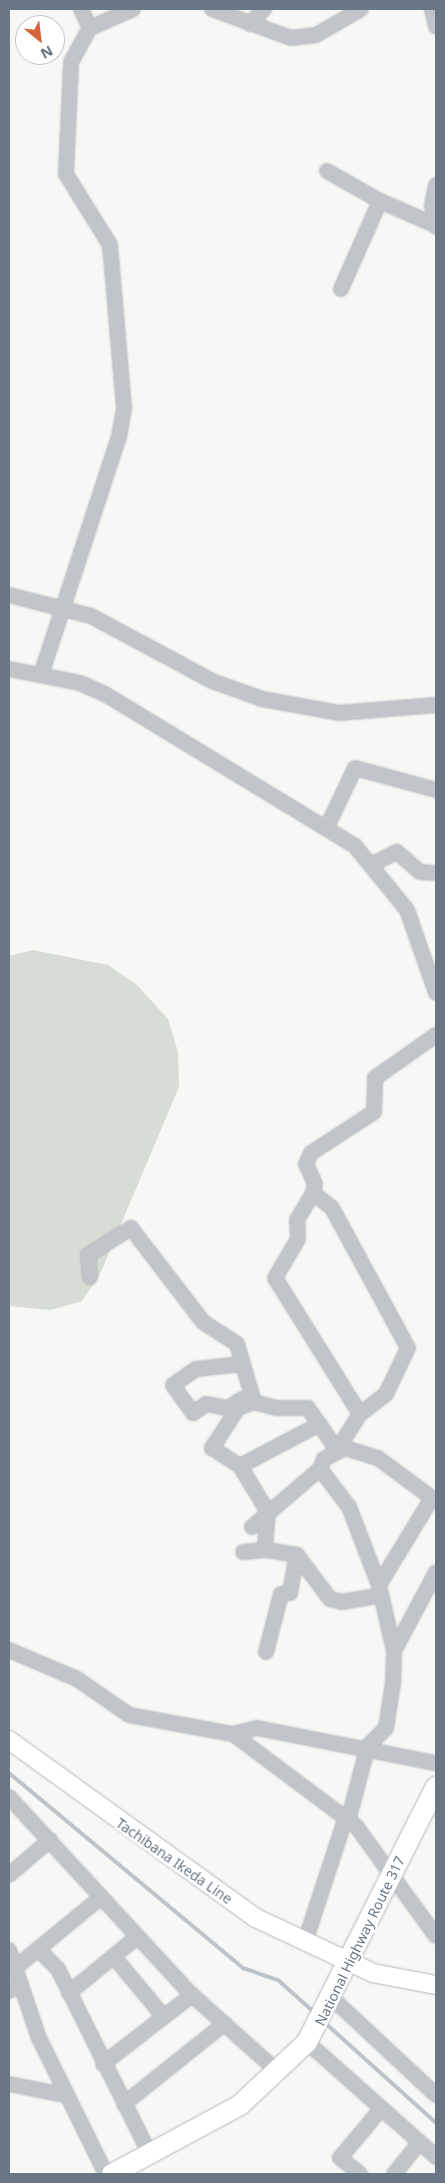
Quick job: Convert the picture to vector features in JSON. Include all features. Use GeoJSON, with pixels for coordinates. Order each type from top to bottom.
{"type":"FeatureCollection","features":[{"type":"Feature","properties":{"kind":"highway","name":"National Highway Route 317"},"geometry":{"type":"LineString","coordinates":[[112,2174],[240,2105],[278,2072],[311,2037],[330,2003],[436,1787]]}},
{"type":"Feature","properties":{"kind":"main road","name":"Tachibana Ikeda Line"},"geometry":{"type":"LineString","coordinates":[[9,1740],[208,1887],[256,1918],[306,1938],[373,1973],[436,1984]]}},
{"type":"Feature","properties":{"kind":"street"},"geometry":{"type":"LineString","coordinates":[[81,9],[90,28]]}},
{"type":"Feature","properties":{"kind":"street"},"geometry":{"type":"LineString","coordinates":[[41,675],[62,606],[119,438],[124,408],[110,245],[66,174],[72,62],[90,28],[132,9]]}},
{"type":"Feature","properties":{"kind":"street"},"geometry":{"type":"LineString","coordinates":[[212,9],[291,38],[316,35],[361,9]]}},
{"type":"Feature","properties":{"kind":"street"},"geometry":{"type":"LineString","coordinates":[[250,24],[264,9]]}},
{"type":"Feature","properties":{"kind":"street"},"geometry":{"type":"LineString","coordinates":[[432,9],[436,27]]}},
{"type":"Feature","properties":{"kind":"street"},"geometry":{"type":"LineString","coordinates":[[326,171],[380,201],[436,226],[436,185]]}},
{"type":"Feature","properties":{"kind":"street"},"geometry":{"type":"LineString","coordinates":[[341,289],[380,201]]}},
{"type":"Feature","properties":{"kind":"street"},"geometry":{"type":"LineString","coordinates":[[9,595],[62,606],[125,632],[212,681],[262,699],[339,713],[436,705]]}},
{"type":"Feature","properties":{"kind":"street"},"geometry":{"type":"LineString","coordinates":[[9,669],[80,683],[104,694],[355,846],[407,910],[436,993]]}},
{"type":"Feature","properties":{"kind":"street"},"geometry":{"type":"LineString","coordinates":[[327,828],[355,768],[436,790]]}},
{"type":"Feature","properties":{"kind":"street"},"geometry":{"type":"LineString","coordinates":[[371,865],[397,852],[420,872],[436,873]]}},
{"type":"Feature","properties":{"kind":"street"},"geometry":{"type":"LineString","coordinates":[[360,1414],[275,1278],[298,1239],[297,1220],[313,1193],[315,1184],[306,1164],[311,1153],[374,1112],[376,1078],[436,1035]]}},
{"type":"Feature","properties":{"kind":"street"},"geometry":{"type":"LineString","coordinates":[[252,1527],[320,1469],[324,1459],[337,1450],[360,1414],[386,1394],[408,1348],[332,1208],[313,1193]]}},
{"type":"Feature","properties":{"kind":"street"},"geometry":{"type":"LineString","coordinates":[[90,1277],[88,1255],[131,1228],[203,1322],[237,1344],[253,1397]]}},
{"type":"Feature","properties":{"kind":"street"},"geometry":{"type":"LineString","coordinates":[[243,1364],[196,1369],[172,1385],[193,1413],[206,1404],[228,1408],[253,1397],[277,1408],[308,1408],[337,1450],[378,1458],[434,1499],[380,1590],[342,1602],[330,1599],[297,1555],[265,1550],[243,1552]]}},
{"type":"Feature","properties":{"kind":"street"},"geometry":{"type":"LineString","coordinates":[[253,1397],[238,1408],[212,1448],[240,1466],[268,1512],[265,1550]]}},
{"type":"Feature","properties":{"kind":"street"},"geometry":{"type":"LineString","coordinates":[[240,1466],[320,1424]]}},
{"type":"Feature","properties":{"kind":"street"},"geometry":{"type":"LineString","coordinates":[[306,1938],[343,1826],[348,1821],[368,1746],[386,1728],[392,1711],[394,1651],[380,1590],[349,1507],[320,1469]]}},
{"type":"Feature","properties":{"kind":"street"},"geometry":{"type":"LineString","coordinates":[[266,1652],[281,1594],[290,1593],[297,1555]]}},
{"type":"Feature","properties":{"kind":"street"},"geometry":{"type":"LineString","coordinates":[[394,1651],[436,1572]]}},
{"type":"Feature","properties":{"kind":"street"},"geometry":{"type":"LineString","coordinates":[[9,1650],[77,1679],[129,1715],[232,1734],[258,1728],[335,1746],[368,1746],[436,1762]]}},
{"type":"Feature","properties":{"kind":"street"},"geometry":{"type":"LineString","coordinates":[[232,1734],[348,1821],[376,1850],[392,1876],[436,1936]]}},
{"type":"Feature","properties":{"kind":"street"},"geometry":{"type":"LineString","coordinates":[[9,1797],[50,1840],[100,1898],[192,1995],[278,2072]]}},
{"type":"Feature","properties":{"kind":"street"},"geometry":{"type":"LineString","coordinates":[[9,1876],[50,1840]]}},
{"type":"Feature","properties":{"kind":"street"},"geometry":{"type":"LineString","coordinates":[[15,1968],[100,1898]]}},
{"type":"Feature","properties":{"kind":"street"},"geometry":{"type":"LineString","coordinates":[[69,1993],[137,1937]]}},
{"type":"Feature","properties":{"kind":"street"},"geometry":{"type":"LineString","coordinates":[[9,1950],[15,1968],[14,1987],[64,2095],[106,2174]]}},
{"type":"Feature","properties":{"kind":"street"},"geometry":{"type":"LineString","coordinates":[[39,1950],[58,1969],[103,2064],[150,2154]]}},
{"type":"Feature","properties":{"kind":"street"},"geometry":{"type":"LineString","coordinates":[[114,1957],[164,2016]]}},
{"type":"Feature","properties":{"kind":"street"},"geometry":{"type":"LineString","coordinates":[[103,2064],[192,1995]]}},
{"type":"Feature","properties":{"kind":"street"},"geometry":{"type":"LineString","coordinates":[[330,2003],[436,2096]]}},
{"type":"Feature","properties":{"kind":"street"},"geometry":{"type":"LineString","coordinates":[[124,2104],[225,2023]]}},
{"type":"Feature","properties":{"kind":"street"},"geometry":{"type":"LineString","coordinates":[[311,2037],[381,2108],[436,2157]]}},
{"type":"Feature","properties":{"kind":"street"},"geometry":{"type":"LineString","coordinates":[[9,2084],[64,2095]]}},
{"type":"Feature","properties":{"kind":"street"},"geometry":{"type":"LineString","coordinates":[[360,2174],[340,2158],[381,2108]]}},
{"type":"Feature","properties":{"kind":"street"},"geometry":{"type":"LineString","coordinates":[[394,2174],[420,2142]]}},
{"type":"Feature","properties":{"kind":"shaded area"},"geometry":{"type":"Polygon","coordinates":[[[33,950],[108,965],[137,985],[168,1019],[178,1052],[179,1087],[99,1276],[82,1301],[51,1310],[9,1306],[9,956],[33,950]]]}},
{"type":"Feature","properties":{"kind":"waterway"},"geometry":{"type":"LineString","coordinates":[[9,1773],[243,1968],[278,1980],[316,2014]]}},
{"type":"Feature","properties":{"kind":"waterway"},"geometry":{"type":"LineString","coordinates":[[324,2022],[436,2123]]}}]}
